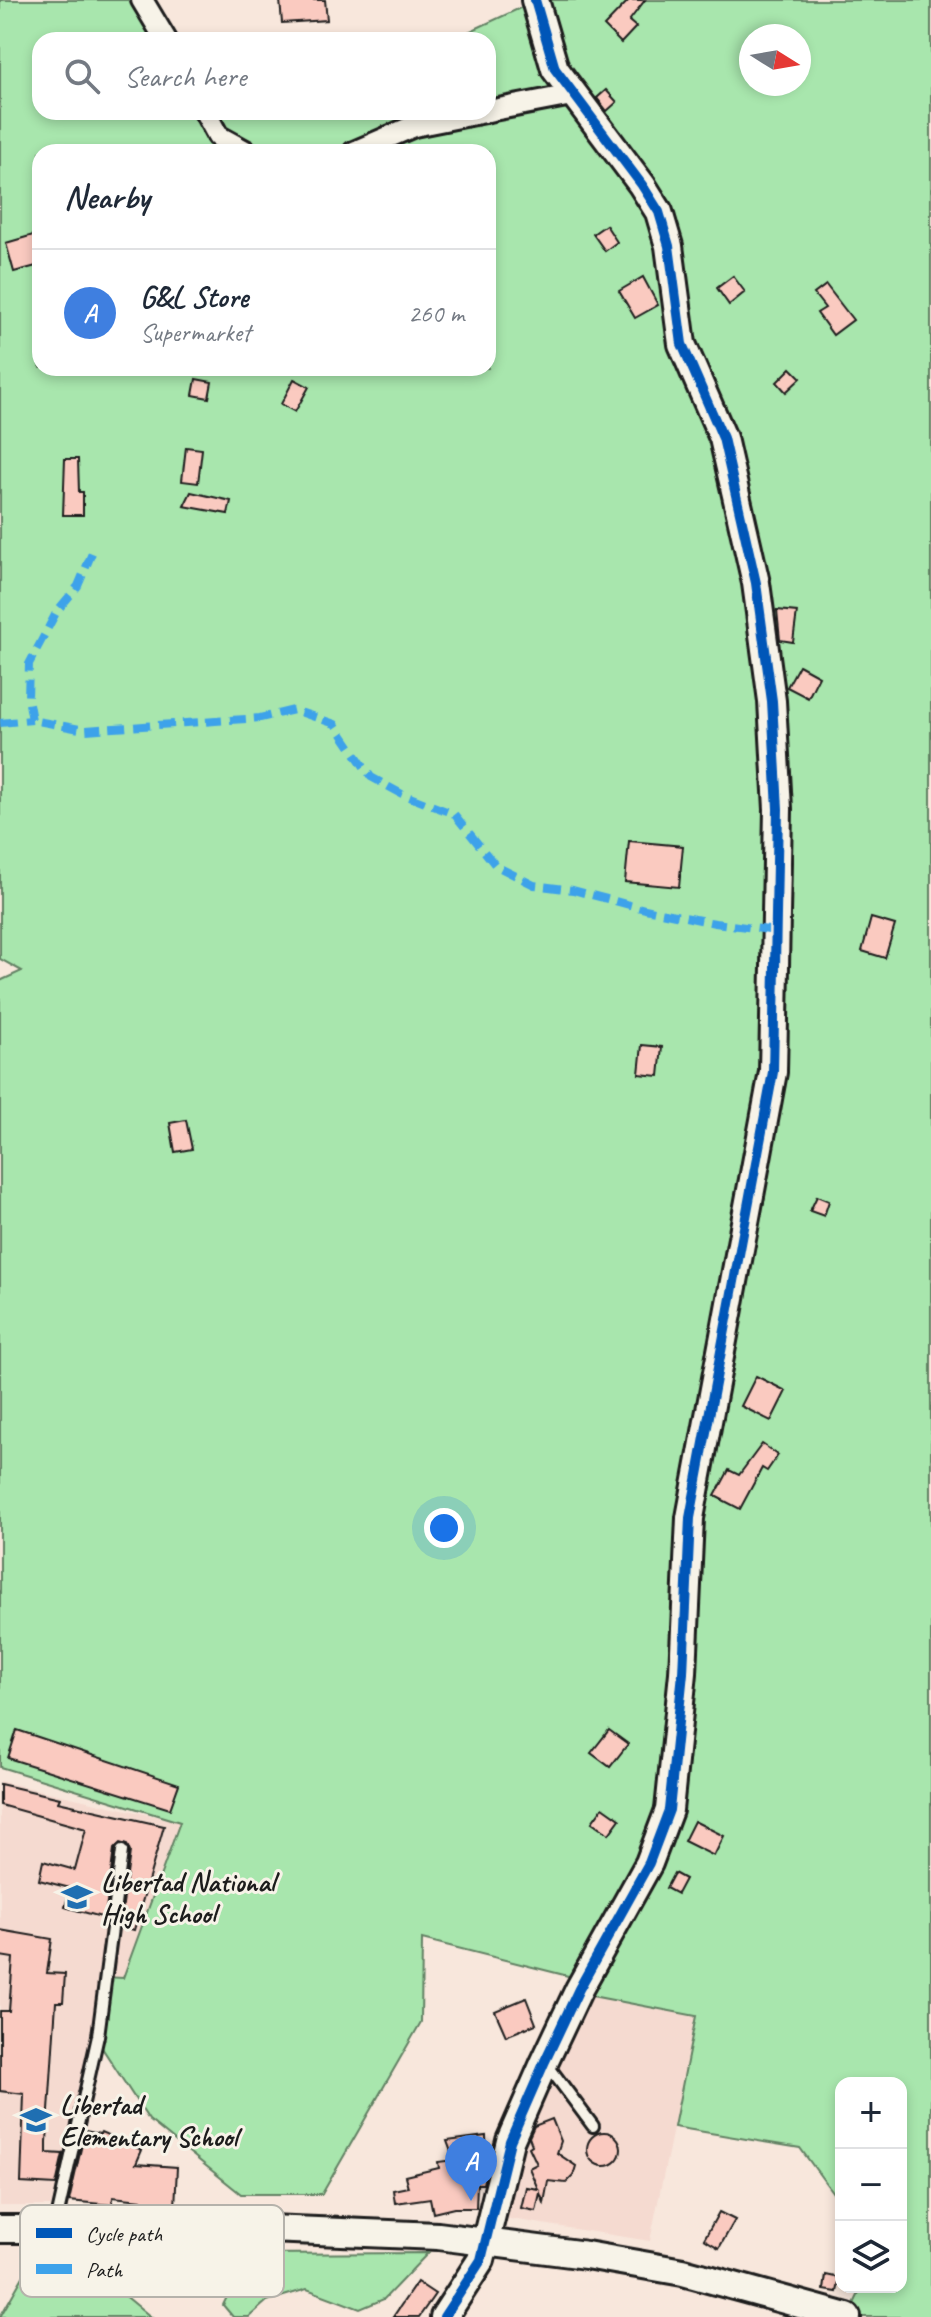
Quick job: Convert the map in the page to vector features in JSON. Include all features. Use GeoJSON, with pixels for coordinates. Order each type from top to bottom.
{"type":"FeatureCollection","features":[{"type":"Feature","properties":{"kind":"street"},"geometry":{"type":"LineString","coordinates":[[142,0],[161,32]]}},
{"type":"Feature","properties":{"kind":"street"},"geometry":{"type":"LineString","coordinates":[[444,2317],[481,2260],[510,2141],[545,2061],[579,1989],[649,1863],[669,1810],[683,1673],[690,1518],[773,1072],[778,809],[772,701],[756,583],[723,438],[682,344],[669,246],[659,212],[555,69],[535,0]]}},
{"type":"Feature","properties":{"kind":"street"},"geometry":{"type":"LineString","coordinates":[[496,110],[572,95]]}},
{"type":"Feature","properties":{"kind":"street"},"geometry":{"type":"LineString","coordinates":[[209,120],[218,136],[232,144]]}},
{"type":"Feature","properties":{"kind":"street"},"geometry":{"type":"LineString","coordinates":[[372,144],[414,126],[445,120]]}},
{"type":"Feature","properties":{"kind":"street"},"geometry":{"type":"LineString","coordinates":[[284,2230],[438,2236],[586,2255],[683,2272],[847,2317]]}},
{"type":"Feature","properties":{"kind":"lane"},"geometry":{"type":"LineString","coordinates":[[59,2205],[98,2036],[122,1851]]}},
{"type":"Feature","properties":{"kind":"lane"},"geometry":{"type":"LineString","coordinates":[[545,2061],[593,2126]]}},
{"type":"Feature","properties":{"kind":"shaded area","name":"Libertad National High School"},"geometry":{"type":"Polygon","coordinates":[[[0,1781],[180,1822],[123,1979],[98,1978],[93,2034],[51,2205],[0,2206],[0,1781]]]}},
{"type":"Feature","properties":{"kind":"shaded area"},"geometry":{"type":"Polygon","coordinates":[[[592,1996],[696,2016],[650,2241],[505,2218],[517,2150],[533,2107],[592,1996]]]}},
{"type":"Feature","properties":{"kind":"green space"},"geometry":{"type":"Polygon","coordinates":[[[0,0],[144,0],[162,32],[32,32],[32,120],[496,120],[496,32],[468,32],[532,0],[931,0],[931,2317],[840,2317],[854,2304],[859,2293],[907,2293],[907,2077],[835,2077],[835,2196],[800,2148],[674,2127],[696,2016],[592,1996],[572,1977],[422,1939],[421,2022],[322,2194],[241,2194],[149,2120],[93,2034],[105,1977],[123,1978],[180,1822],[0,1767],[0,981],[22,971],[0,959],[0,0]]]}},
{"type":"Feature","properties":{"kind":"green space"},"geometry":{"type":"Polygon","coordinates":[[[428,2253],[384,2299],[360,2309],[307,2289],[284,2296],[284,2254],[428,2253]]]}},
{"type":"Feature","properties":{"kind":"green space"},"geometry":{"type":"Polygon","coordinates":[[[20,2282],[20,2297],[127,2297],[151,2317],[0,2317],[20,2282]]]}},
{"type":"Feature","properties":{"kind":"green space"},"geometry":{"type":"Polygon","coordinates":[[[227,2297],[280,2297],[267,2301],[249,2317],[233,2317],[223,2305],[227,2297]]]}},
{"type":"Feature","properties":{"kind":"building"},"geometry":{"type":"Polygon","coordinates":[[[280,0],[325,0],[327,20],[282,23],[280,0]]]}},
{"type":"Feature","properties":{"kind":"building"},"geometry":{"type":"Polygon","coordinates":[[[629,0],[645,0],[629,21],[636,27],[621,43],[604,26],[629,0]]]}},
{"type":"Feature","properties":{"kind":"building"},"geometry":{"type":"Polygon","coordinates":[[[606,90],[617,102],[607,111],[597,98],[606,90]]]}},
{"type":"Feature","properties":{"kind":"building"},"geometry":{"type":"Polygon","coordinates":[[[606,225],[617,242],[605,251],[593,234],[606,225]]]}},
{"type":"Feature","properties":{"kind":"building"},"geometry":{"type":"Polygon","coordinates":[[[32,235],[32,267],[14,272],[6,243],[32,235]]]}},
{"type":"Feature","properties":{"kind":"building"},"geometry":{"type":"Polygon","coordinates":[[[733,276],[745,292],[729,305],[717,288],[733,276]]]}},
{"type":"Feature","properties":{"kind":"building"},"geometry":{"type":"Polygon","coordinates":[[[643,277],[658,305],[635,318],[619,291],[643,277]]]}},
{"type":"Feature","properties":{"kind":"building"},"geometry":{"type":"Polygon","coordinates":[[[826,285],[853,320],[833,335],[817,313],[825,308],[814,294],[826,285]]]}},
{"type":"Feature","properties":{"kind":"building"},"geometry":{"type":"Polygon","coordinates":[[[791,368],[801,378],[786,392],[777,382],[791,368]]]}},
{"type":"Feature","properties":{"kind":"building"},"geometry":{"type":"Polygon","coordinates":[[[196,379],[212,382],[209,398],[193,395],[196,379]]]}},
{"type":"Feature","properties":{"kind":"building"},"geometry":{"type":"Polygon","coordinates":[[[294,379],[309,387],[295,412],[281,404],[294,379]]]}},
{"type":"Feature","properties":{"kind":"building"},"geometry":{"type":"Polygon","coordinates":[[[186,447],[202,449],[198,483],[182,481],[186,447]]]}},
{"type":"Feature","properties":{"kind":"building"},"geometry":{"type":"Polygon","coordinates":[[[65,459],[78,459],[83,515],[63,515],[65,459]]]}},
{"type":"Feature","properties":{"kind":"building"},"geometry":{"type":"Polygon","coordinates":[[[191,492],[231,501],[228,514],[184,506],[191,492]]]}},
{"type":"Feature","properties":{"kind":"building"},"geometry":{"type":"Polygon","coordinates":[[[777,610],[797,612],[793,642],[780,640],[777,610]]]}},
{"type":"Feature","properties":{"kind":"building"},"geometry":{"type":"Polygon","coordinates":[[[799,665],[819,676],[808,698],[787,687],[799,665]]]}},
{"type":"Feature","properties":{"kind":"building"},"geometry":{"type":"Polygon","coordinates":[[[629,841],[683,846],[679,887],[625,882],[629,841]]]}},
{"type":"Feature","properties":{"kind":"building"},"geometry":{"type":"Polygon","coordinates":[[[871,918],[895,925],[885,958],[862,951],[871,918]]]}},
{"type":"Feature","properties":{"kind":"building"},"geometry":{"type":"Polygon","coordinates":[[[642,1045],[662,1047],[659,1076],[639,1074],[642,1045]]]}},
{"type":"Feature","properties":{"kind":"building"},"geometry":{"type":"Polygon","coordinates":[[[186,1120],[192,1149],[175,1152],[170,1123],[186,1120]]]}},
{"type":"Feature","properties":{"kind":"building"},"geometry":{"type":"Polygon","coordinates":[[[817,1196],[829,1201],[824,1216],[810,1211],[817,1196]]]}},
{"type":"Feature","properties":{"kind":"building"},"geometry":{"type":"Polygon","coordinates":[[[756,1376],[786,1391],[771,1421],[741,1406],[756,1376]]]}},
{"type":"Feature","properties":{"kind":"building"},"geometry":{"type":"Polygon","coordinates":[[[762,1444],[778,1455],[767,1471],[762,1468],[740,1509],[715,1496],[729,1470],[739,1475],[762,1444]]]}},
{"type":"Feature","properties":{"kind":"building"},"geometry":{"type":"Polygon","coordinates":[[[17,1730],[179,1784],[170,1809],[8,1758],[17,1730]]]}},
{"type":"Feature","properties":{"kind":"building"},"geometry":{"type":"Polygon","coordinates":[[[609,1730],[628,1744],[610,1767],[591,1753],[609,1730]]]}},
{"type":"Feature","properties":{"kind":"building"},"geometry":{"type":"Polygon","coordinates":[[[0,1784],[60,1798],[58,1802],[164,1826],[134,1930],[120,1926],[130,1852],[127,1845],[120,1843],[114,1849],[105,1918],[65,1907],[70,1888],[39,1880],[43,1861],[75,1870],[86,1829],[0,1805],[0,1784]]]}},
{"type":"Feature","properties":{"kind":"building"},"geometry":{"type":"Polygon","coordinates":[[[603,1807],[620,1819],[609,1834],[592,1822],[603,1807]]]}},
{"type":"Feature","properties":{"kind":"building"},"geometry":{"type":"Polygon","coordinates":[[[694,1821],[724,1836],[714,1856],[684,1841],[694,1821]]]}},
{"type":"Feature","properties":{"kind":"building"},"geometry":{"type":"Polygon","coordinates":[[[674,1873],[685,1879],[677,1894],[666,1888],[674,1873]]]}},
{"type":"Feature","properties":{"kind":"building"},"geometry":{"type":"Polygon","coordinates":[[[0,1930],[52,1939],[47,1973],[65,1974],[63,2002],[56,2002],[47,2142],[47,2153],[63,2154],[56,2185],[21,2183],[24,2094],[0,2091],[0,2011],[9,2011],[13,1958],[0,1956],[0,1930]]]}},
{"type":"Feature","properties":{"kind":"building"},"geometry":{"type":"Polygon","coordinates":[[[526,1998],[536,2024],[506,2036],[495,2011],[526,1998]]]}},
{"type":"Feature","properties":{"kind":"building"},"geometry":{"type":"Polygon","coordinates":[[[552,2119],[561,2141],[557,2153],[576,2166],[573,2176],[566,2183],[548,2181],[544,2203],[540,2193],[536,2211],[521,2208],[526,2187],[538,2189],[529,2168],[537,2164],[529,2147],[532,2145],[529,2137],[534,2126],[552,2119]]]}},
{"type":"Feature","properties":{"kind":"building"},"geometry":{"type":"Polygon","coordinates":[[[85,2131],[101,2132],[142,2150],[136,2164],[177,2167],[175,2205],[141,2205],[141,2200],[113,2197],[112,2205],[69,2201],[85,2131]]]}},
{"type":"Feature","properties":{"kind":"building"},"geometry":{"type":"Polygon","coordinates":[[[604,2132],[616,2137],[621,2149],[616,2161],[604,2166],[592,2161],[587,2149],[592,2137],[604,2132]]]}},
{"type":"Feature","properties":{"kind":"building"},"geometry":{"type":"Polygon","coordinates":[[[486,2136],[487,2167],[483,2184],[477,2184],[476,2208],[454,2208],[433,2213],[430,2198],[395,2203],[393,2190],[408,2187],[405,2176],[439,2168],[438,2162],[454,2160],[447,2141],[486,2136]]]}},
{"type":"Feature","properties":{"kind":"building"},"geometry":{"type":"Polygon","coordinates":[[[719,2212],[735,2220],[719,2248],[704,2239],[719,2212]]]}},
{"type":"Feature","properties":{"kind":"building"},"geometry":{"type":"Polygon","coordinates":[[[826,2275],[835,2277],[835,2292],[824,2290],[826,2275]]]}},
{"type":"Feature","properties":{"kind":"building"},"geometry":{"type":"Polygon","coordinates":[[[417,2282],[435,2294],[419,2317],[393,2317],[417,2282]]]}},
{"type":"Feature","properties":{"kind":"marked path"},"geometry":{"type":"LineString","coordinates":[[92,553],[78,586],[57,611],[29,664],[28,698],[32,720],[85,730],[260,718],[294,710],[335,724],[371,777],[402,794],[454,814],[496,866],[534,885],[573,890],[715,923],[777,931]]}},
{"type":"Feature","properties":{"kind":"marked path"},"geometry":{"type":"LineString","coordinates":[[0,723],[32,720]]}},
{"type":"Feature","properties":{"kind":"cycle path"},"geometry":{"type":"LineString","coordinates":[[444,2317],[481,2260],[510,2141],[545,2061],[579,1989],[649,1863],[669,1810],[683,1673],[690,1518],[773,1072],[778,809],[772,701],[756,583],[723,438],[682,344],[669,246],[659,212],[555,69],[535,0]]}},
{"type":"Feature","properties":{"kind":"place","name":"Libertad National High School"},"geometry":{"type":"Point","coordinates":[77,1897]}},
{"type":"Feature","properties":{"kind":"place","name":"Libertad Elementary School"},"geometry":{"type":"Point","coordinates":[36,2120]}},
{"type":"Feature","properties":{"kind":"place","name":"G&L Store"},"geometry":{"type":"Point","coordinates":[471,2201]}}]}
